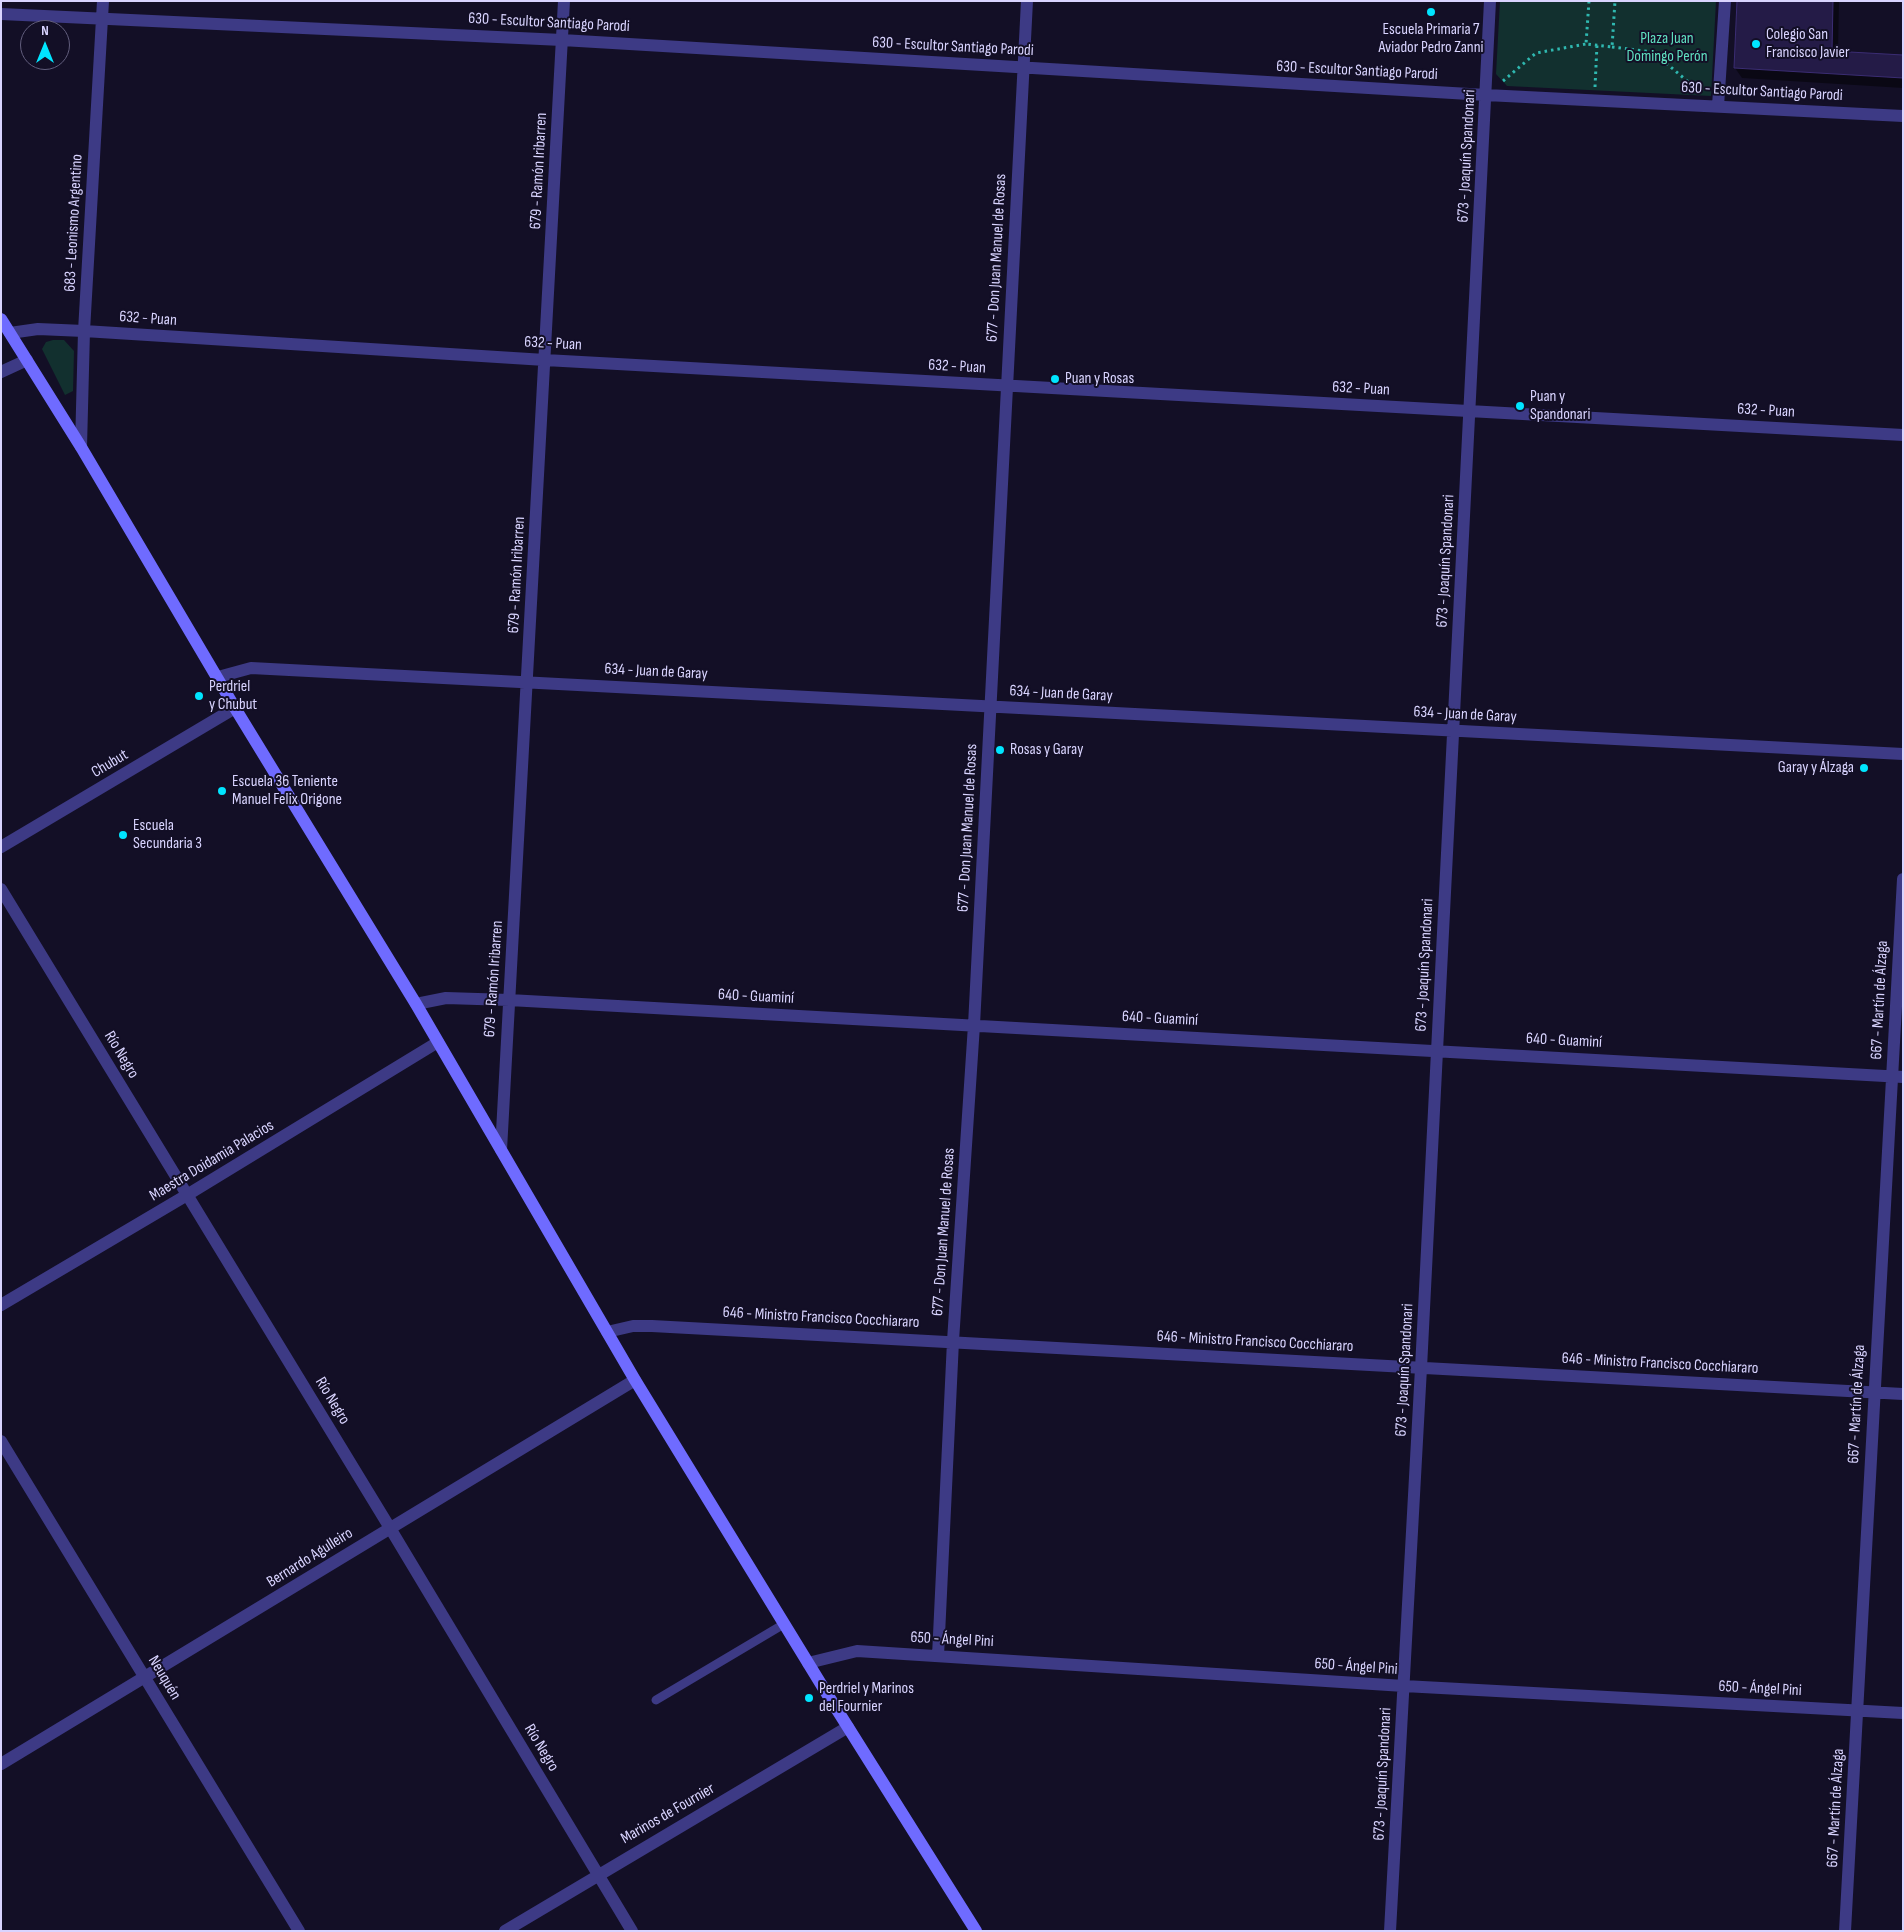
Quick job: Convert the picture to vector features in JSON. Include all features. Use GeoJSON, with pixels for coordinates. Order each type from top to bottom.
{"type":"FeatureCollection","features":[{"type":"Feature","properties":{"kind":"main road"},"geometry":{"type":"LineString","coordinates":[[1,319],[81,447],[235,708],[416,1004],[636,1380],[808,1663],[976,1931]]}},
{"type":"Feature","properties":{"kind":"street","name":"683 - Leonismo Argentino"},"geometry":{"type":"LineString","coordinates":[[81,447],[84,331],[103,1]]}},
{"type":"Feature","properties":{"kind":"street","name":"679 - Ramón Iribarren"},"geometry":{"type":"LineString","coordinates":[[501,1150],[564,1]]}},
{"type":"Feature","properties":{"kind":"street","name":"677 - Don Juan Manuel de Rosas"},"geometry":{"type":"LineString","coordinates":[[938,1656],[953,1341],[974,1025],[1027,1]]}},
{"type":"Feature","properties":{"kind":"street","name":"673 - Joaquín Spandonari"},"geometry":{"type":"LineString","coordinates":[[1390,1931],[1421,1368],[1490,1]]}},
{"type":"Feature","properties":{"kind":"street"},"geometry":{"type":"LineString","coordinates":[[1718,106],[1725,1]]}},
{"type":"Feature","properties":{"kind":"street","name":"630 - Escultor Santiago Parodi"},"geometry":{"type":"LineString","coordinates":[[1,14],[562,40],[1486,95],[1903,116]]}},
{"type":"Feature","properties":{"kind":"street","name":"632 - Puan"},"geometry":{"type":"LineString","coordinates":[[10,333],[38,329],[84,331],[545,360],[1903,435]]}},
{"type":"Feature","properties":{"kind":"street"},"geometry":{"type":"LineString","coordinates":[[1,372],[27,360]]}},
{"type":"Feature","properties":{"kind":"street","name":"634 - Juan de Garay"},"geometry":{"type":"LineString","coordinates":[[218,677],[251,668],[1903,754]]}},
{"type":"Feature","properties":{"kind":"street","name":"Chubut"},"geometry":{"type":"LineString","coordinates":[[1,848],[235,708]]}},
{"type":"Feature","properties":{"kind":"street","name":"667 - Martín de Álzaga"},"geometry":{"type":"LineString","coordinates":[[1845,1931],[1874,1392],[1897,1077],[1903,879]]}},
{"type":"Feature","properties":{"kind":"street","name":"Río Negro"},"geometry":{"type":"LineString","coordinates":[[1,889],[390,1528],[632,1931]]}},
{"type":"Feature","properties":{"kind":"street","name":"640 - Guaminí"},"geometry":{"type":"LineString","coordinates":[[416,1004],[446,998],[509,1000],[1897,1077]]}},
{"type":"Feature","properties":{"kind":"street","name":"Maestra Doidamia Palacios"},"geometry":{"type":"LineString","coordinates":[[1,1305],[187,1195],[438,1042]]}},
{"type":"Feature","properties":{"kind":"street","name":"646 - Ministro Francisco Cocchiararo"},"geometry":{"type":"LineString","coordinates":[[607,1332],[633,1326],[652,1326],[1903,1394]]}},
{"type":"Feature","properties":{"kind":"street","name":"Bernardo Agulleiro"},"geometry":{"type":"LineString","coordinates":[[1,1764],[636,1380]]}},
{"type":"Feature","properties":{"kind":"street","name":"Neuquén"},"geometry":{"type":"LineString","coordinates":[[1,1441],[299,1931]]}},
{"type":"Feature","properties":{"kind":"street","name":"650 - Ángel Pini"},"geometry":{"type":"LineString","coordinates":[[808,1663],[857,1651],[1404,1686],[1903,1713]]}},
{"type":"Feature","properties":{"kind":"street","name":"Marinos de Fournier"},"geometry":{"type":"LineString","coordinates":[[505,1931],[848,1727]]}},
{"type":"Feature","properties":{"kind":"lane"},"geometry":{"type":"LineString","coordinates":[[656,1700],[784,1624]]}},
{"type":"Feature","properties":{"kind":"path"},"geometry":{"type":"LineString","coordinates":[[1586,44],[1589,1]]}},
{"type":"Feature","properties":{"kind":"path"},"geometry":{"type":"LineString","coordinates":[[1612,47],[1615,1]]}},
{"type":"Feature","properties":{"kind":"path"},"geometry":{"type":"LineString","coordinates":[[1486,95],[1536,53],[1586,44],[1653,52],[1718,106]]}},
{"type":"Feature","properties":{"kind":"path"},"geometry":{"type":"LineString","coordinates":[[1595,100],[1597,45]]}},
{"type":"Feature","properties":{"kind":"green space","name":"Plaza Juan Domingo Perón"},"geometry":{"type":"Polygon","coordinates":[[[1500,1],[1716,1],[1711,96],[1507,86],[1496,74],[1500,1]]]}},
{"type":"Feature","properties":{"kind":"green space"},"geometry":{"type":"Polygon","coordinates":[[[64,340],[74,351],[73,391],[65,395],[42,349],[46,342],[64,340]]]}},
{"type":"Feature","properties":{"kind":"building"},"geometry":{"type":"Polygon","coordinates":[[[1737,1],[1833,1],[1832,51],[1903,55],[1903,78],[1734,68],[1737,1]]]}},
{"type":"Feature","properties":{"kind":"place","name":"Escuela Primaria 7 Aviador Pedro Zanni"},"geometry":{"type":"Point","coordinates":[1431,12]}},
{"type":"Feature","properties":{"kind":"place","name":"Colegio San Francisco Javier"},"geometry":{"type":"Point","coordinates":[1756,44]}},
{"type":"Feature","properties":{"kind":"place","name":"Puan y Rosas"},"geometry":{"type":"Point","coordinates":[1055,379]}},
{"type":"Feature","properties":{"kind":"place","name":"Puan y Spandonari"},"geometry":{"type":"Point","coordinates":[1520,406]}},
{"type":"Feature","properties":{"kind":"place","name":"Perdriel y Chubut"},"geometry":{"type":"Point","coordinates":[199,696]}},
{"type":"Feature","properties":{"kind":"place","name":"Rosas y Garay"},"geometry":{"type":"Point","coordinates":[1000,750]}},
{"type":"Feature","properties":{"kind":"place","name":"Garay y Álzaga"},"geometry":{"type":"Point","coordinates":[1864,768]}},
{"type":"Feature","properties":{"kind":"place","name":"Escuela 36 Teniente Manuel Felix Origone"},"geometry":{"type":"Point","coordinates":[222,791]}},
{"type":"Feature","properties":{"kind":"place","name":"Escuela Secundaria 3"},"geometry":{"type":"Point","coordinates":[123,835]}},
{"type":"Feature","properties":{"kind":"place","name":"Perdriel y Marinos del Fournier"},"geometry":{"type":"Point","coordinates":[809,1698]}}]}
